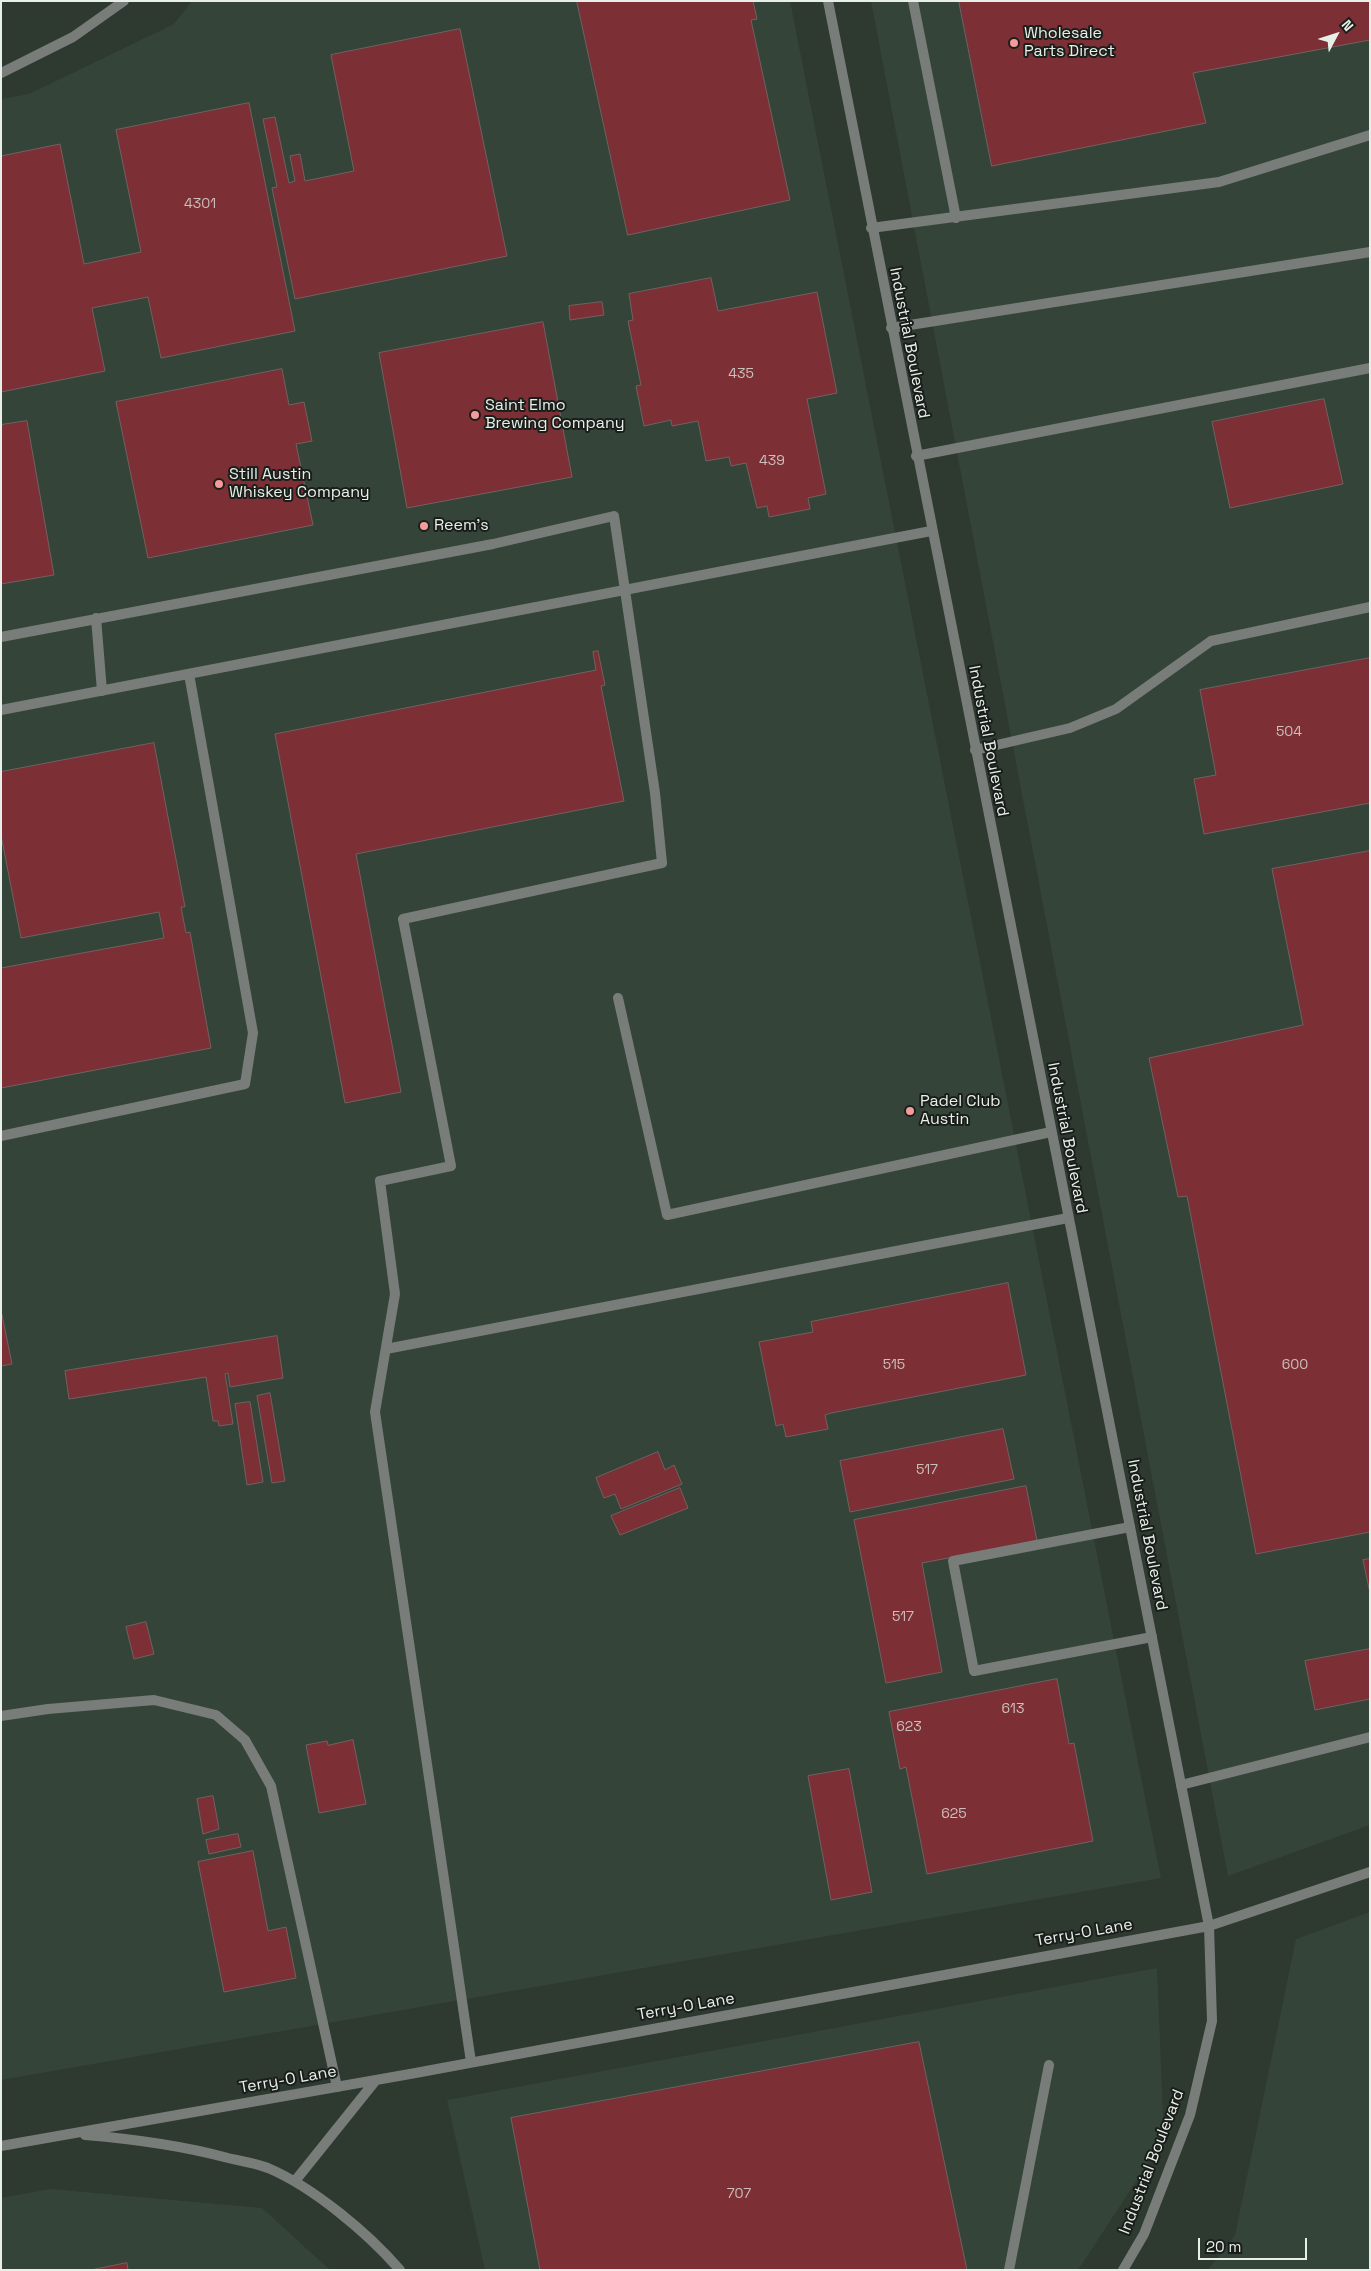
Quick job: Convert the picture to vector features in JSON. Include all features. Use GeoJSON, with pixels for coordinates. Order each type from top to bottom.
{"type":"FeatureCollection","features":[{"type":"Feature","properties":{"kind":"street"},"geometry":{"type":"LineString","coordinates":[[1,73],[73,37],[124,1]]}},
{"type":"Feature","properties":{"kind":"street","name":"Industrial Boulevard"},"geometry":{"type":"LineString","coordinates":[[828,1],[916,456],[1209,1926],[1212,2021],[1190,2115],[1144,2234],[1123,2270]]}},
{"type":"Feature","properties":{"kind":"street"},"geometry":{"type":"LineString","coordinates":[[912,1],[956,218]]}},
{"type":"Feature","properties":{"kind":"street"},"geometry":{"type":"LineString","coordinates":[[871,228],[1219,182],[1370,135]]}},
{"type":"Feature","properties":{"kind":"street"},"geometry":{"type":"LineString","coordinates":[[891,328],[1370,252]]}},
{"type":"Feature","properties":{"kind":"street"},"geometry":{"type":"LineString","coordinates":[[916,456],[1370,368]]}},
{"type":"Feature","properties":{"kind":"street"},"geometry":{"type":"LineString","coordinates":[[1,637],[493,544],[614,516],[655,793],[662,863],[403,919],[451,1166],[380,1181],[395,1294],[375,1412],[471,2062]]}},
{"type":"Feature","properties":{"kind":"street"},"geometry":{"type":"LineString","coordinates":[[1,710],[931,531]]}},
{"type":"Feature","properties":{"kind":"street"},"geometry":{"type":"LineString","coordinates":[[975,750],[1070,728],[1116,709],[1211,641],[1370,607]]}},
{"type":"Feature","properties":{"kind":"street"},"geometry":{"type":"LineString","coordinates":[[96,618],[102,691]]}},
{"type":"Feature","properties":{"kind":"street"},"geometry":{"type":"LineString","coordinates":[[1,1136],[244,1084],[252,1033],[189,674]]}},
{"type":"Feature","properties":{"kind":"street"},"geometry":{"type":"LineString","coordinates":[[618,998],[667,1215],[1051,1132]]}},
{"type":"Feature","properties":{"kind":"street"},"geometry":{"type":"LineString","coordinates":[[386,1349],[1068,1218]]}},
{"type":"Feature","properties":{"kind":"street"},"geometry":{"type":"LineString","coordinates":[[1130,1527],[953,1561],[974,1671],[1152,1637]]}},
{"type":"Feature","properties":{"kind":"street"},"geometry":{"type":"LineString","coordinates":[[1,1716],[48,1709],[154,1700],[216,1715],[245,1740],[271,1786],[337,2087]]}},
{"type":"Feature","properties":{"kind":"street"},"geometry":{"type":"LineString","coordinates":[[1181,1785],[1370,1737]]}},
{"type":"Feature","properties":{"kind":"street","name":"Terry-O Lane"},"geometry":{"type":"LineString","coordinates":[[1,2146],[376,2080],[1209,1926],[1370,1872]]}},
{"type":"Feature","properties":{"kind":"street"},"geometry":{"type":"LineString","coordinates":[[1009,2270],[1049,2065]]}},
{"type":"Feature","properties":{"kind":"street"},"geometry":{"type":"LineString","coordinates":[[295,2181],[376,2080]]}},
{"type":"Feature","properties":{"kind":"street"},"geometry":{"type":"LineString","coordinates":[[71,2134],[147,2140],[192,2148],[267,2168],[295,2181],[335,2210],[388,2256],[400,2270]]}},
{"type":"Feature","properties":{"kind":"shaded area"},"geometry":{"type":"Polygon","coordinates":[[[192,1],[790,1],[1161,1878],[1,2080],[1,99],[29,94],[174,24],[192,1]]]}},
{"type":"Feature","properties":{"kind":"shaded area"},"geometry":{"type":"Polygon","coordinates":[[[871,1],[1370,1],[1370,1825],[1228,1876],[871,1]]]}},
{"type":"Feature","properties":{"kind":"shaded area"},"geometry":{"type":"Polygon","coordinates":[[[1370,1912],[1370,2270],[1208,2270],[1235,2235],[1296,1939],[1370,1912]]]}},
{"type":"Feature","properties":{"kind":"shaded area"},"geometry":{"type":"Polygon","coordinates":[[[1157,1968],[1164,2139],[1078,2270],[485,2270],[447,2100],[1157,1968]]]}},
{"type":"Feature","properties":{"kind":"shaded area"},"geometry":{"type":"Polygon","coordinates":[[[50,2189],[262,2208],[330,2270],[1,2270],[1,2198],[50,2189]]]}},
{"type":"Feature","properties":{"kind":"building"},"geometry":{"type":"Polygon","coordinates":[[[577,1],[753,1],[757,19],[751,20],[790,200],[628,235],[577,1]]]}},
{"type":"Feature","properties":{"kind":"building"},"geometry":{"type":"Polygon","coordinates":[[[959,1],[1370,1],[1370,40],[1193,73],[1206,123],[992,166],[959,1]]]}},
{"type":"Feature","properties":{"kind":"building"},"geometry":{"type":"Polygon","coordinates":[[[460,29],[507,256],[295,299],[272,188],[277,187],[263,119],[275,117],[289,183],[295,181],[290,156],[300,154],[305,181],[354,171],[331,55],[460,29]]]}},
{"type":"Feature","properties":{"kind":"building"},"geometry":{"type":"Polygon","coordinates":[[[249,103],[295,331],[161,358],[148,297],[92,308],[105,371],[1,392],[1,156],[60,144],[84,264],[141,252],[116,130],[249,103]]]}},
{"type":"Feature","properties":{"kind":"building"},"geometry":{"type":"Polygon","coordinates":[[[711,278],[718,311],[817,292],[837,393],[807,399],[826,494],[808,498],[810,509],[769,517],[767,506],[757,508],[746,463],[731,466],[729,457],[706,461],[698,421],[672,426],[671,420],[644,426],[636,386],[641,385],[628,321],[633,320],[629,294],[711,278]]]}},
{"type":"Feature","properties":{"kind":"building"},"geometry":{"type":"Polygon","coordinates":[[[602,302],[604,315],[570,320],[569,306],[602,302]]]}},
{"type":"Feature","properties":{"kind":"building","name":"Saint Elmo Brewing Company"},"geometry":{"type":"Polygon","coordinates":[[[543,322],[572,477],[407,508],[379,353],[543,322]]]}},
{"type":"Feature","properties":{"kind":"building","name":"Still Austin Whiskey Company"},"geometry":{"type":"Polygon","coordinates":[[[282,369],[289,405],[304,402],[312,441],[296,444],[313,525],[148,558],[116,402],[282,369]]]}},
{"type":"Feature","properties":{"kind":"building"},"geometry":{"type":"Polygon","coordinates":[[[1324,399],[1343,484],[1230,508],[1212,422],[1324,399]]]}},
{"type":"Feature","properties":{"kind":"building"},"geometry":{"type":"Polygon","coordinates":[[[27,421],[54,575],[1,584],[1,425],[27,421]]]}},
{"type":"Feature","properties":{"kind":"building"},"geometry":{"type":"Polygon","coordinates":[[[598,651],[605,685],[601,686],[624,801],[356,854],[401,1092],[345,1103],[275,734],[596,670],[593,652],[598,651]]]}},
{"type":"Feature","properties":{"kind":"building"},"geometry":{"type":"Polygon","coordinates":[[[1370,658],[1370,803],[1204,834],[1194,779],[1216,775],[1200,690],[1370,658]]]}},
{"type":"Feature","properties":{"kind":"building"},"geometry":{"type":"Polygon","coordinates":[[[154,743],[185,907],[181,907],[186,933],[190,932],[211,1048],[1,1088],[1,968],[164,938],[159,912],[21,938],[1,835],[1,772],[154,743]]]}},
{"type":"Feature","properties":{"kind":"building"},"geometry":{"type":"Polygon","coordinates":[[[1370,851],[1370,1532],[1256,1554],[1187,1196],[1178,1197],[1149,1058],[1303,1025],[1272,869],[1370,851]]]}},
{"type":"Feature","properties":{"kind":"building"},"geometry":{"type":"Polygon","coordinates":[[[1008,1283],[1026,1375],[831,1413],[825,1415],[828,1429],[786,1437],[783,1424],[776,1426],[759,1342],[813,1332],[811,1322],[1008,1283]]]}},
{"type":"Feature","properties":{"kind":"building"},"geometry":{"type":"Polygon","coordinates":[[[1,1310],[12,1364],[1,1366],[1,1310]]]}},
{"type":"Feature","properties":{"kind":"building"},"geometry":{"type":"Polygon","coordinates":[[[277,1336],[283,1378],[230,1387],[228,1373],[225,1374],[233,1424],[219,1426],[218,1421],[213,1421],[206,1377],[69,1399],[65,1371],[277,1336]]]}},
{"type":"Feature","properties":{"kind":"building"},"geometry":{"type":"Polygon","coordinates":[[[270,1393],[285,1481],[272,1483],[257,1396],[270,1393]]]}},
{"type":"Feature","properties":{"kind":"building"},"geometry":{"type":"Polygon","coordinates":[[[250,1402],[263,1482],[247,1485],[235,1404],[250,1402]]]}},
{"type":"Feature","properties":{"kind":"building"},"geometry":{"type":"Polygon","coordinates":[[[1003,1429],[1014,1479],[850,1512],[840,1461],[1003,1429]]]}},
{"type":"Feature","properties":{"kind":"building"},"geometry":{"type":"Polygon","coordinates":[[[658,1452],[665,1470],[674,1465],[682,1484],[621,1509],[615,1494],[604,1498],[596,1478],[658,1452]]]}},
{"type":"Feature","properties":{"kind":"building"},"geometry":{"type":"Polygon","coordinates":[[[1026,1486],[1037,1541],[922,1563],[942,1672],[886,1683],[854,1520],[1026,1486]]]}},
{"type":"Feature","properties":{"kind":"building"},"geometry":{"type":"Polygon","coordinates":[[[680,1488],[688,1508],[620,1535],[611,1516],[680,1488]]]}},
{"type":"Feature","properties":{"kind":"building"},"geometry":{"type":"Polygon","coordinates":[[[1370,1559],[1370,1593],[1363,1560],[1370,1559]]]}},
{"type":"Feature","properties":{"kind":"building"},"geometry":{"type":"Polygon","coordinates":[[[146,1622],[154,1654],[134,1659],[126,1627],[146,1622]]]}},
{"type":"Feature","properties":{"kind":"building"},"geometry":{"type":"Polygon","coordinates":[[[1370,1649],[1370,1699],[1315,1710],[1305,1661],[1370,1649]]]}},
{"type":"Feature","properties":{"kind":"building"},"geometry":{"type":"Polygon","coordinates":[[[1057,1679],[1069,1744],[1074,1743],[1093,1841],[927,1874],[906,1767],[900,1769],[889,1712],[1057,1679]]]}},
{"type":"Feature","properties":{"kind":"building"},"geometry":{"type":"Polygon","coordinates":[[[353,1740],[366,1804],[319,1813],[306,1745],[327,1741],[328,1745],[353,1740]]]}},
{"type":"Feature","properties":{"kind":"building"},"geometry":{"type":"Polygon","coordinates":[[[849,1769],[872,1892],[831,1900],[808,1776],[849,1769]]]}},
{"type":"Feature","properties":{"kind":"building"},"geometry":{"type":"Polygon","coordinates":[[[213,1796],[219,1829],[203,1834],[197,1799],[213,1796]]]}},
{"type":"Feature","properties":{"kind":"building"},"geometry":{"type":"Polygon","coordinates":[[[238,1834],[241,1847],[209,1854],[206,1840],[238,1834]]]}},
{"type":"Feature","properties":{"kind":"building"},"geometry":{"type":"Polygon","coordinates":[[[253,1851],[268,1931],[286,1927],[296,1978],[224,1992],[198,1862],[253,1851]]]}},
{"type":"Feature","properties":{"kind":"building"},"geometry":{"type":"Polygon","coordinates":[[[919,2042],[967,2270],[540,2270],[511,2118],[919,2042]]]}},
{"type":"Feature","properties":{"kind":"building"},"geometry":{"type":"Polygon","coordinates":[[[127,2263],[128,2270],[91,2270],[127,2263]]]}},
{"type":"Feature","properties":{"kind":"place","name":"Wholesale Parts Direct"},"geometry":{"type":"Point","coordinates":[1014,43]}},
{"type":"Feature","properties":{"kind":"place","name":"Saint Elmo Brewing Company"},"geometry":{"type":"Point","coordinates":[475,415]}},
{"type":"Feature","properties":{"kind":"place","name":"Still Austin Whiskey Company"},"geometry":{"type":"Point","coordinates":[219,484]}},
{"type":"Feature","properties":{"kind":"place","name":"Reem's"},"geometry":{"type":"Point","coordinates":[424,526]}},
{"type":"Feature","properties":{"kind":"place","name":"Padel Club Austin"},"geometry":{"type":"Point","coordinates":[910,1111]}}]}
